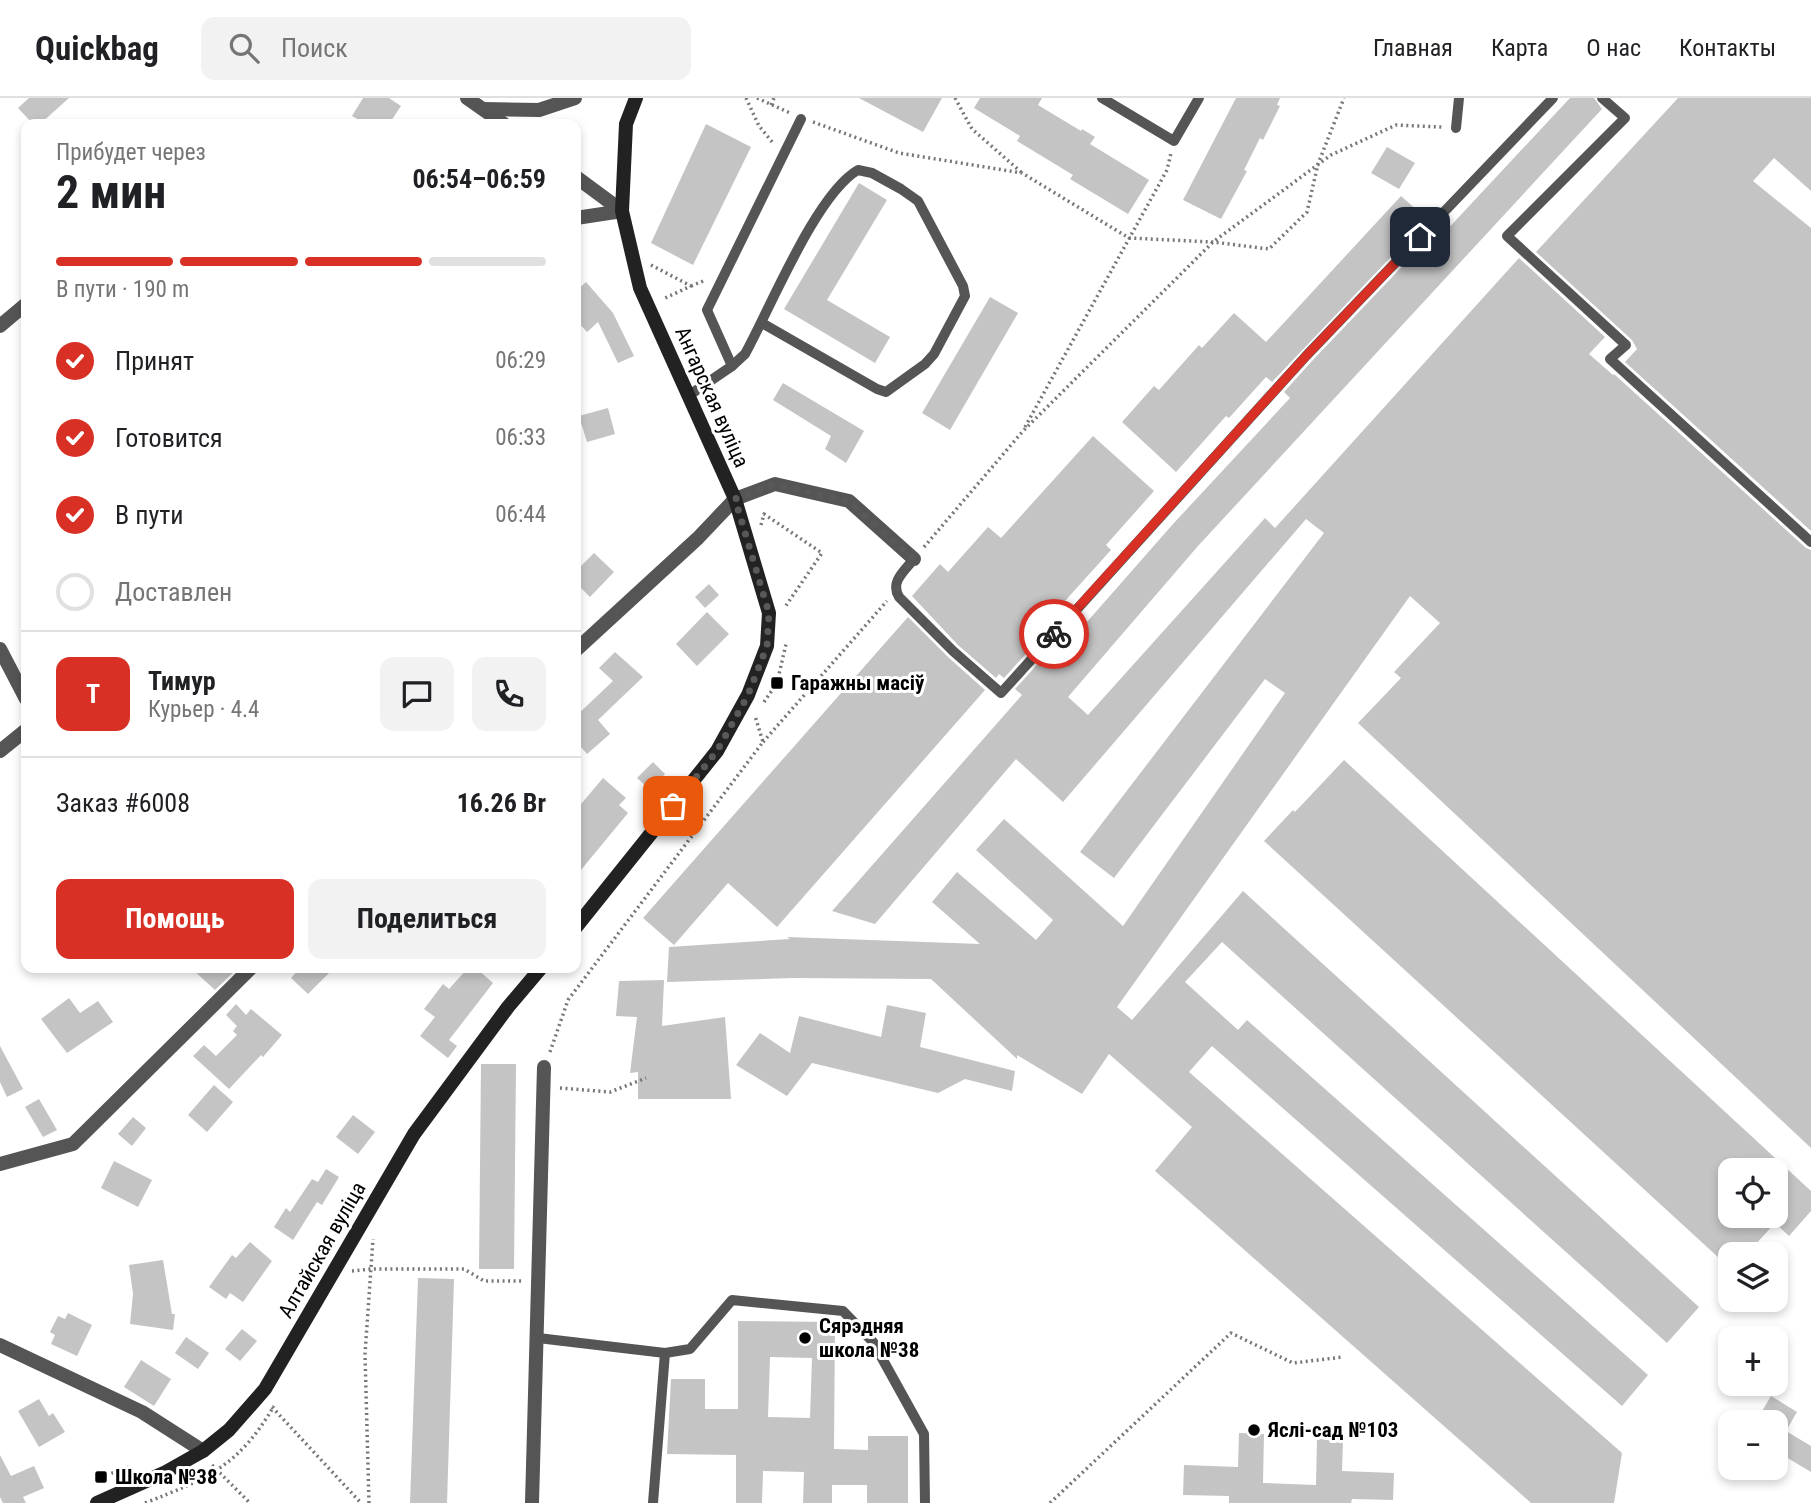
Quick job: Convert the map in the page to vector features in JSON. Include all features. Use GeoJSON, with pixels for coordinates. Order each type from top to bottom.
{"type":"FeatureCollection","features":[{"type":"Feature","properties":{"kind":"main road","name":"Ангарская вуліца"},"geometry":{"type":"LineString","coordinates":[[636,98],[626,124],[622,211],[640,288],[735,499],[769,613],[767,646],[748,695]]}},
{"type":"Feature","properties":{"kind":"main road"},"geometry":{"type":"LineString","coordinates":[[581,921],[717,751],[748,695]]}},
{"type":"Feature","properties":{"kind":"main road","name":"Алтайская вуліца"},"geometry":{"type":"LineString","coordinates":[[97,1503],[164,1473],[203,1451],[229,1430],[260,1395],[414,1134],[508,1007],[537,973]]}},
{"type":"Feature","properties":{"kind":"street"},"geometry":{"type":"LineString","coordinates":[[467,98],[497,119]]}},
{"type":"Feature","properties":{"kind":"street"},"geometry":{"type":"LineString","coordinates":[[483,109],[539,110],[575,98]]}},
{"type":"Feature","properties":{"kind":"street"},"geometry":{"type":"LineString","coordinates":[[581,181],[622,211]]}},
{"type":"Feature","properties":{"kind":"street"},"geometry":{"type":"LineString","coordinates":[[581,217],[622,211]]}},
{"type":"Feature","properties":{"kind":"street"},"geometry":{"type":"LineString","coordinates":[[0,326],[21,308]]}},
{"type":"Feature","properties":{"kind":"street"},"geometry":{"type":"LineString","coordinates":[[581,645],[698,538],[735,499],[775,484],[849,502],[914,559]]}},
{"type":"Feature","properties":{"kind":"street"},"geometry":{"type":"LineString","coordinates":[[0,649],[21,689]]}},
{"type":"Feature","properties":{"kind":"street"},"geometry":{"type":"LineString","coordinates":[[0,751],[21,734]]}},
{"type":"Feature","properties":{"kind":"street"},"geometry":{"type":"LineString","coordinates":[[0,1164],[73,1144],[246,973]]}},
{"type":"Feature","properties":{"kind":"street"},"geometry":{"type":"LineString","coordinates":[[532,1503],[544,1067]]}},
{"type":"Feature","properties":{"kind":"street"},"geometry":{"type":"LineString","coordinates":[[0,1345],[142,1412],[203,1451]]}},
{"type":"Feature","properties":{"kind":"lane"},"geometry":{"type":"LineString","coordinates":[[1102,98],[1174,141],[1199,98]]}},
{"type":"Feature","properties":{"kind":"lane"},"geometry":{"type":"LineString","coordinates":[[1456,128],[1459,98]]}},
{"type":"Feature","properties":{"kind":"lane"},"geometry":{"type":"LineString","coordinates":[[914,559],[898,577],[896,591],[953,651],[1000,693],[1306,356],[1553,98]]}},
{"type":"Feature","properties":{"kind":"lane"},"geometry":{"type":"LineString","coordinates":[[1602,98],[1625,118],[1507,236],[1626,345],[1610,359],[1811,542]]}},
{"type":"Feature","properties":{"kind":"lane"},"geometry":{"type":"LineString","coordinates":[[732,366],[707,310],[801,119]]}},
{"type":"Feature","properties":{"kind":"lane"},"geometry":{"type":"LineString","coordinates":[[688,396],[745,354],[798,250],[834,191],[846,177],[858,170],[872,173],[918,201],[963,286],[965,296],[934,354],[925,364],[886,392],[762,323]]}},
{"type":"Feature","properties":{"kind":"lane"},"geometry":{"type":"LineString","coordinates":[[538,1338],[664,1353],[690,1349],[733,1300],[843,1311],[873,1342],[924,1434],[925,1503]]}},
{"type":"Feature","properties":{"kind":"lane"},"geometry":{"type":"LineString","coordinates":[[653,1503],[664,1353]]}},
{"type":"Feature","properties":{"kind":"path"},"geometry":{"type":"LineString","coordinates":[[746,98],[760,126],[773,141],[772,151]]}},
{"type":"Feature","properties":{"kind":"path"},"geometry":{"type":"LineString","coordinates":[[757,98],[801,119],[899,153],[1022,173]]}},
{"type":"Feature","properties":{"kind":"path"},"geometry":{"type":"LineString","coordinates":[[771,105],[774,98]]}},
{"type":"Feature","properties":{"kind":"path"},"geometry":{"type":"LineString","coordinates":[[955,98],[972,129],[1022,173],[1129,238],[1213,242],[1269,249],[1307,212],[1318,164],[1344,98]]}},
{"type":"Feature","properties":{"kind":"path"},"geometry":{"type":"LineString","coordinates":[[914,559],[1023,431],[1213,242],[1331,155],[1396,125],[1456,128]]}},
{"type":"Feature","properties":{"kind":"path"},"geometry":{"type":"LineString","coordinates":[[1023,431],[1167,170],[1174,141]]}},
{"type":"Feature","properties":{"kind":"path"},"geometry":{"type":"LineString","coordinates":[[650,264],[691,286]]}},
{"type":"Feature","properties":{"kind":"path"},"geometry":{"type":"LineString","coordinates":[[658,302],[708,279]]}},
{"type":"Feature","properties":{"kind":"path"},"geometry":{"type":"LineString","coordinates":[[754,492],[764,514]]}},
{"type":"Feature","properties":{"kind":"path"},"geometry":{"type":"LineString","coordinates":[[784,609],[822,553]]}},
{"type":"Feature","properties":{"kind":"path"},"geometry":{"type":"LineString","coordinates":[[544,1067],[568,1000],[763,742],[896,591]]}},
{"type":"Feature","properties":{"kind":"path"},"geometry":{"type":"LineString","coordinates":[[748,695],[763,742]]}},
{"type":"Feature","properties":{"kind":"path"},"geometry":{"type":"LineString","coordinates":[[544,1086],[610,1092],[646,1078]]}},
{"type":"Feature","properties":{"kind":"path"},"geometry":{"type":"LineString","coordinates":[[369,1503],[365,1354],[374,1229]]}},
{"type":"Feature","properties":{"kind":"path"},"geometry":{"type":"LineString","coordinates":[[332,1274],[371,1269],[464,1269],[484,1281],[540,1281]]}},
{"type":"Feature","properties":{"kind":"path"},"geometry":{"type":"LineString","coordinates":[[1049,1503],[1231,1333],[1293,1363],[1343,1357]]}},
{"type":"Feature","properties":{"kind":"path"},"geometry":{"type":"LineString","coordinates":[[260,1395],[361,1503]]}},
{"type":"Feature","properties":{"kind":"path"},"geometry":{"type":"LineString","coordinates":[[203,1451],[216,1471],[250,1503]]}},
{"type":"Feature","properties":{"kind":"building"},"geometry":{"type":"Polygon","coordinates":[[[29,98],[69,98],[46,119],[28,119],[18,108],[29,98]]]}},
{"type":"Feature","properties":{"kind":"building"},"geometry":{"type":"Polygon","coordinates":[[[363,98],[389,98],[401,106],[392,119],[357,119],[352,116],[363,98]]]}},
{"type":"Feature","properties":{"kind":"building"},"geometry":{"type":"Polygon","coordinates":[[[859,98],[942,98],[923,132],[859,98]]]}},
{"type":"Feature","properties":{"kind":"building"},"geometry":{"type":"Polygon","coordinates":[[[980,98],[1042,98],[1038,105],[1095,137],[1090,144],[1149,180],[1128,214],[1070,179],[1073,175],[1017,141],[1020,136],[974,108],[980,98]]]}},
{"type":"Feature","properties":{"kind":"building"},"geometry":{"type":"Polygon","coordinates":[[[1236,98],[1280,98],[1277,105],[1280,106],[1263,140],[1260,138],[1244,170],[1247,171],[1221,219],[1183,200],[1236,98]]]}},
{"type":"Feature","properties":{"kind":"building"},"geometry":{"type":"Polygon","coordinates":[[[1570,98],[1594,98],[1602,109],[1198,546],[1068,697],[1088,715],[1265,518],[1275,528],[1519,258],[1605,337],[1589,354],[1811,550],[1811,1148],[1358,723],[1401,678],[1394,672],[1440,623],[1410,596],[1117,1007],[1132,1020],[1243,891],[1699,1307],[1667,1343],[1222,942],[1185,982],[1238,1030],[1247,1020],[1648,1375],[1622,1406],[1212,1046],[1189,1072],[1622,1453],[1614,1503],[1531,1503],[1155,1171],[1192,1127],[1109,1054],[1082,1094],[1017,1055],[1017,1059],[931,979],[793,978],[667,982],[669,947],[790,939],[787,937],[980,944],[932,902],[957,872],[1036,940],[1053,920],[976,850],[1004,819],[1123,926],[1285,693],[1265,679],[1114,878],[1080,852],[1324,533],[1306,519],[1063,802],[1016,759],[875,924],[832,911],[1022,695],[1015,689],[1043,658],[1050,664],[1173,524],[1290,398],[1284,392],[1312,361],[1438,229],[1443,234],[1570,98]]]}},
{"type":"Feature","properties":{"kind":"building"},"geometry":{"type":"Polygon","coordinates":[[[1678,98],[1811,98],[1811,191],[1774,158],[1753,181],[1811,228],[1811,531],[1625,362],[1637,349],[1632,340],[1536,252],[1678,98]]]}},
{"type":"Feature","properties":{"kind":"building"},"geometry":{"type":"Polygon","coordinates":[[[706,124],[751,147],[693,265],[651,243],[706,124]]]}},
{"type":"Feature","properties":{"kind":"building"},"geometry":{"type":"Polygon","coordinates":[[[1387,147],[1415,163],[1399,189],[1371,173],[1387,147]]]}},
{"type":"Feature","properties":{"kind":"building"},"geometry":{"type":"Polygon","coordinates":[[[859,183],[887,200],[827,300],[890,337],[875,363],[784,309],[859,183]]]}},
{"type":"Feature","properties":{"kind":"building"},"geometry":{"type":"Polygon","coordinates":[[[1401,196],[1427,219],[1272,382],[1266,377],[1229,418],[1226,416],[1176,472],[1122,422],[1154,386],[1159,390],[1199,345],[1202,348],[1234,313],[1266,342],[1401,196]]]}},
{"type":"Feature","properties":{"kind":"building"},"geometry":{"type":"Polygon","coordinates":[[[586,282],[613,313],[634,356],[618,363],[598,322],[587,332],[581,325],[581,286],[586,282]]]}},
{"type":"Feature","properties":{"kind":"building"},"geometry":{"type":"Polygon","coordinates":[[[990,297],[1018,313],[950,430],[922,413],[990,297]]]}},
{"type":"Feature","properties":{"kind":"building"},"geometry":{"type":"Polygon","coordinates":[[[783,383],[864,431],[846,463],[825,449],[831,436],[773,400],[783,383]]]}},
{"type":"Feature","properties":{"kind":"building"},"geometry":{"type":"Polygon","coordinates":[[[608,408],[615,434],[587,442],[581,415],[608,408]]]}},
{"type":"Feature","properties":{"kind":"building"},"geometry":{"type":"Polygon","coordinates":[[[1093,436],[1154,491],[1106,545],[1111,550],[1027,643],[1032,647],[1004,678],[999,674],[996,678],[958,645],[912,596],[940,564],[948,572],[988,527],[1001,538],[1093,436]]]}},
{"type":"Feature","properties":{"kind":"building"},"geometry":{"type":"Polygon","coordinates":[[[594,553],[614,572],[590,597],[581,588],[581,566],[594,553]]]}},
{"type":"Feature","properties":{"kind":"building"},"geometry":{"type":"Polygon","coordinates":[[[709,584],[719,595],[705,608],[695,597],[709,584]]]}},
{"type":"Feature","properties":{"kind":"building"},"geometry":{"type":"Polygon","coordinates":[[[707,612],[729,634],[697,666],[676,644],[707,612]]]}},
{"type":"Feature","properties":{"kind":"building"},"geometry":{"type":"Polygon","coordinates":[[[908,617],[985,690],[777,927],[728,883],[674,945],[643,918],[908,617]]]}},
{"type":"Feature","properties":{"kind":"building"},"geometry":{"type":"Polygon","coordinates":[[[615,652],[643,677],[598,720],[610,734],[587,754],[581,747],[581,711],[613,681],[599,668],[615,652]]]}},
{"type":"Feature","properties":{"kind":"building"},"geometry":{"type":"Polygon","coordinates":[[[1344,760],[1775,1158],[1718,1158],[1718,1228],[1770,1228],[1758,1242],[1718,1242],[1718,1257],[1264,841],[1293,810],[1295,812],[1344,760]]]}},
{"type":"Feature","properties":{"kind":"building"},"geometry":{"type":"Polygon","coordinates":[[[653,762],[665,774],[650,790],[637,778],[653,762]]]}},
{"type":"Feature","properties":{"kind":"building"},"geometry":{"type":"Polygon","coordinates":[[[603,778],[626,798],[619,805],[628,813],[581,870],[581,804],[603,778]]]}},
{"type":"Feature","properties":{"kind":"building"},"geometry":{"type":"Polygon","coordinates":[[[196,973],[233,973],[215,990],[196,973]]]}},
{"type":"Feature","properties":{"kind":"building"},"geometry":{"type":"Polygon","coordinates":[[[296,973],[329,973],[308,994],[291,978],[296,973]]]}},
{"type":"Feature","properties":{"kind":"building"},"geometry":{"type":"Polygon","coordinates":[[[463,973],[482,973],[493,983],[449,1040],[457,1046],[448,1058],[420,1036],[435,1017],[424,1009],[443,984],[449,989],[463,973]]]}},
{"type":"Feature","properties":{"kind":"building"},"geometry":{"type":"Polygon","coordinates":[[[664,980],[662,1026],[725,1017],[731,1099],[638,1099],[638,1072],[630,1073],[637,1017],[616,1016],[619,981],[664,980]]]}},
{"type":"Feature","properties":{"kind":"building"},"geometry":{"type":"Polygon","coordinates":[[[69,998],[80,1013],[98,1001],[113,1022],[67,1053],[41,1019],[69,998]]]}},
{"type":"Feature","properties":{"kind":"building"},"geometry":{"type":"Polygon","coordinates":[[[236,1004],[246,1015],[251,1009],[282,1035],[229,1089],[193,1056],[204,1045],[216,1056],[237,1035],[233,1031],[237,1026],[226,1015],[236,1004]]]}},
{"type":"Feature","properties":{"kind":"building"},"geometry":{"type":"Polygon","coordinates":[[[887,1005],[926,1013],[920,1047],[1015,1071],[1012,1091],[965,1079],[938,1093],[812,1063],[787,1096],[736,1065],[760,1033],[790,1053],[799,1016],[881,1037],[887,1005]]]}},
{"type":"Feature","properties":{"kind":"building"},"geometry":{"type":"Polygon","coordinates":[[[0,1046],[23,1089],[7,1097],[0,1082],[0,1046]]]}},
{"type":"Feature","properties":{"kind":"building"},"geometry":{"type":"Polygon","coordinates":[[[481,1064],[516,1064],[514,1269],[479,1269],[481,1064]]]}},
{"type":"Feature","properties":{"kind":"building"},"geometry":{"type":"Polygon","coordinates":[[[214,1085],[233,1102],[207,1132],[188,1115],[214,1085]]]}},
{"type":"Feature","properties":{"kind":"building"},"geometry":{"type":"Polygon","coordinates":[[[39,1099],[57,1130],[43,1137],[25,1107],[39,1099]]]}},
{"type":"Feature","properties":{"kind":"building"},"geometry":{"type":"Polygon","coordinates":[[[353,1115],[375,1132],[358,1154],[336,1137],[353,1115]]]}},
{"type":"Feature","properties":{"kind":"building"},"geometry":{"type":"Polygon","coordinates":[[[133,1117],[146,1128],[132,1146],[118,1134],[133,1117]]]}},
{"type":"Feature","properties":{"kind":"building"},"geometry":{"type":"Polygon","coordinates":[[[114,1161],[152,1180],[138,1207],[101,1188],[114,1161]]]}},
{"type":"Feature","properties":{"kind":"building"},"geometry":{"type":"Polygon","coordinates":[[[326,1169],[339,1177],[322,1205],[317,1202],[293,1240],[274,1227],[286,1208],[290,1212],[312,1179],[318,1182],[326,1169]]]}},
{"type":"Feature","properties":{"kind":"building"},"geometry":{"type":"Polygon","coordinates":[[[1788,1170],[1811,1191],[1811,1211],[1789,1236],[1780,1228],[1788,1228],[1788,1170]]]}},
{"type":"Feature","properties":{"kind":"building"},"geometry":{"type":"Polygon","coordinates":[[[250,1242],[272,1261],[243,1302],[230,1293],[226,1299],[209,1287],[232,1255],[236,1258],[250,1242]]]}},
{"type":"Feature","properties":{"kind":"building"},"geometry":{"type":"Polygon","coordinates":[[[163,1260],[172,1314],[175,1314],[173,1330],[130,1324],[133,1294],[129,1265],[163,1260]]]}},
{"type":"Feature","properties":{"kind":"building"},"geometry":{"type":"Polygon","coordinates":[[[418,1278],[454,1279],[447,1503],[410,1503],[418,1278]]]}},
{"type":"Feature","properties":{"kind":"building"},"geometry":{"type":"Polygon","coordinates":[[[68,1313],[92,1325],[77,1356],[51,1344],[55,1335],[50,1332],[58,1316],[65,1319],[68,1313]]]}},
{"type":"Feature","properties":{"kind":"building"},"geometry":{"type":"Polygon","coordinates":[[[738,1321],[835,1322],[834,1449],[868,1450],[868,1436],[908,1436],[908,1503],[867,1503],[867,1485],[832,1485],[832,1503],[803,1503],[804,1472],[763,1471],[762,1503],[736,1503],[736,1455],[667,1454],[671,1379],[705,1379],[705,1409],[738,1409],[738,1321]],[[770,1357],[768,1417],[810,1418],[812,1358],[770,1357]]]}},
{"type":"Feature","properties":{"kind":"building"},"geometry":{"type":"Polygon","coordinates":[[[242,1329],[257,1341],[240,1361],[225,1349],[242,1329]]]}},
{"type":"Feature","properties":{"kind":"building"},"geometry":{"type":"Polygon","coordinates":[[[186,1337],[209,1353],[198,1369],[175,1353],[186,1337]]]}},
{"type":"Feature","properties":{"kind":"building"},"geometry":{"type":"Polygon","coordinates":[[[141,1360],[171,1379],[154,1406],[124,1387],[141,1360]]]}},
{"type":"Feature","properties":{"kind":"building"},"geometry":{"type":"Polygon","coordinates":[[[1771,1396],[1797,1412],[1788,1428],[1788,1410],[1763,1410],[1771,1396]]]}},
{"type":"Feature","properties":{"kind":"building"},"geometry":{"type":"Polygon","coordinates":[[[39,1399],[49,1416],[53,1413],[65,1432],[39,1447],[18,1411],[39,1399]]]}},
{"type":"Feature","properties":{"kind":"building"},"geometry":{"type":"Polygon","coordinates":[[[1788,1432],[1811,1446],[1811,1472],[1788,1458],[1788,1432]]]}},
{"type":"Feature","properties":{"kind":"building"},"geometry":{"type":"Polygon","coordinates":[[[1239,1433],[1264,1434],[1263,1483],[1316,1485],[1317,1438],[1343,1439],[1342,1471],[1394,1473],[1393,1500],[1352,1499],[1351,1503],[1229,1503],[1229,1496],[1183,1495],[1184,1465],[1238,1467],[1239,1433]]]}},
{"type":"Feature","properties":{"kind":"building"},"geometry":{"type":"Polygon","coordinates":[[[0,1455],[11,1476],[34,1466],[44,1488],[23,1497],[26,1503],[3,1503],[0,1497],[0,1455]]]}},
{"type":"Feature","properties":{"kind":"way so far"},"geometry":{"type":"LineString","coordinates":[[673,806],[717,751],[748,695],[767,646],[769,613],[735,499],[775,484],[849,502],[914,559],[898,577],[896,591],[900,597],[953,651],[1000,693],[1054,634]]}},
{"type":"Feature","properties":{"kind":"place","name":"Гаражны масіў"},"geometry":{"type":"Point","coordinates":[777,683]}},
{"type":"Feature","properties":{"kind":"place","name":"Сярэдняя школа №38"},"geometry":{"type":"Point","coordinates":[805,1338]}},
{"type":"Feature","properties":{"kind":"place","name":"Яслі-сад №103"},"geometry":{"type":"Point","coordinates":[1254,1430]}},
{"type":"Feature","properties":{"kind":"place","name":"Школа №38"},"geometry":{"type":"Point","coordinates":[101,1477]}},
{"type":"Feature","properties":{"kind":"route"},"geometry":{"type":"LineString","coordinates":[[1054,634],[1306,356],[1420,237]]}}]}
